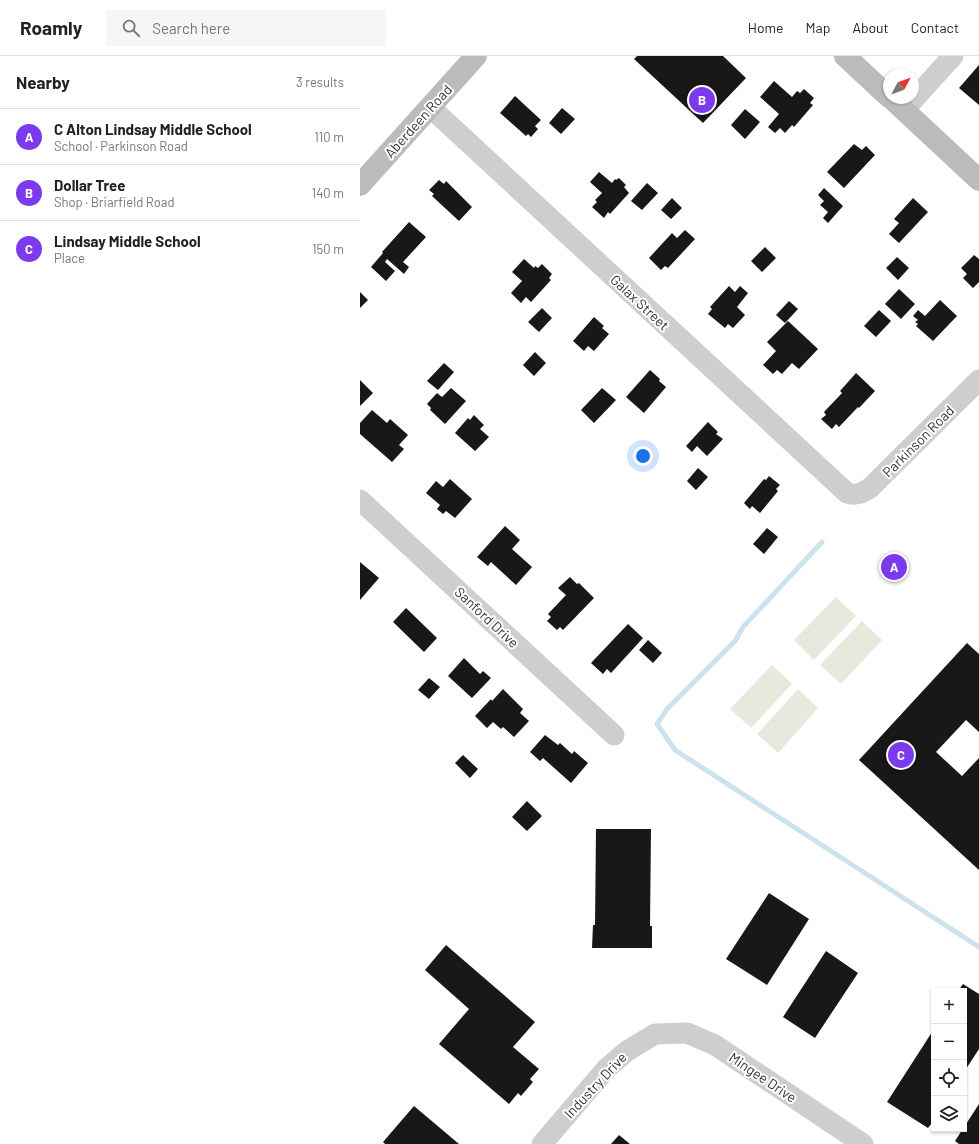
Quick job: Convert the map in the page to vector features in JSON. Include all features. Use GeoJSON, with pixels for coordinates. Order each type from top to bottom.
{"type":"FeatureCollection","features":[{"type":"Feature","properties":{"kind":"main road","name":"Aberdeen Road"},"geometry":{"type":"LineString","coordinates":[[360,185],[476,56]]}},
{"type":"Feature","properties":{"kind":"main road"},"geometry":{"type":"LineString","coordinates":[[845,56],[883,92]]}},
{"type":"Feature","properties":{"kind":"main road"},"geometry":{"type":"LineString","coordinates":[[896,104],[979,180]]}},
{"type":"Feature","properties":{"kind":"street"},"geometry":{"type":"LineString","coordinates":[[919,83],[953,56]]}},
{"type":"Feature","properties":{"kind":"street","name":"Galax Street"},"geometry":{"type":"LineString","coordinates":[[430,107],[842,490],[852,495]]}},
{"type":"Feature","properties":{"kind":"street","name":"Parkinson Road"},"geometry":{"type":"LineString","coordinates":[[852,495],[860,494],[870,488],[979,380]]}},
{"type":"Feature","properties":{"kind":"street","name":"Sanford Drive"},"geometry":{"type":"LineString","coordinates":[[360,500],[614,735]]}},
{"type":"Feature","properties":{"kind":"street","name":"Mingee Drive"},"geometry":{"type":"LineString","coordinates":[[655,1034],[687,1033],[715,1045],[863,1144]]}},
{"type":"Feature","properties":{"kind":"street","name":"Industry Drive"},"geometry":{"type":"LineString","coordinates":[[542,1144],[606,1069],[627,1050],[655,1034]]}},
{"type":"Feature","properties":{"kind":"shaded area"},"geometry":{"type":"Polygon","coordinates":[[[836,597],[856,616],[814,660],[794,640],[836,597]]]}},
{"type":"Feature","properties":{"kind":"shaded area"},"geometry":{"type":"Polygon","coordinates":[[[862,621],[882,640],[841,684],[820,665],[862,621]]]}},
{"type":"Feature","properties":{"kind":"shaded area"},"geometry":{"type":"Polygon","coordinates":[[[772,665],[792,684],[751,728],[730,709],[772,665]]]}},
{"type":"Feature","properties":{"kind":"shaded area"},"geometry":{"type":"Polygon","coordinates":[[[798,689],[818,708],[778,753],[757,734],[798,689]]]}},
{"type":"Feature","properties":{"kind":"building"},"geometry":{"type":"Polygon","coordinates":[[[637,56],[723,56],[746,78],[703,123],[634,59],[637,56]]]}},
{"type":"Feature","properties":{"kind":"building"},"geometry":{"type":"Polygon","coordinates":[[[979,65],[979,105],[959,88],[979,65]]]}},
{"type":"Feature","properties":{"kind":"building"},"geometry":{"type":"Polygon","coordinates":[[[774,81],[792,97],[797,91],[800,93],[804,89],[814,98],[810,103],[813,105],[794,127],[792,125],[785,133],[780,128],[775,133],[768,127],[779,114],[760,97],[774,81]]]}},
{"type":"Feature","properties":{"kind":"building"},"geometry":{"type":"Polygon","coordinates":[[[515,96],[541,120],[535,126],[538,129],[531,137],[528,134],[526,136],[500,113],[515,96]]]}},
{"type":"Feature","properties":{"kind":"building"},"geometry":{"type":"Polygon","coordinates":[[[562,108],[575,119],[561,134],[549,123],[562,108]]]}},
{"type":"Feature","properties":{"kind":"building"},"geometry":{"type":"Polygon","coordinates":[[[745,109],[760,122],[745,139],[731,125],[745,109]]]}},
{"type":"Feature","properties":{"kind":"building"},"geometry":{"type":"Polygon","coordinates":[[[854,144],[862,150],[866,146],[875,155],[844,188],[827,172],[854,144]]]}},
{"type":"Feature","properties":{"kind":"building"},"geometry":{"type":"Polygon","coordinates":[[[599,172],[612,183],[615,179],[616,180],[619,178],[626,185],[624,187],[629,193],[610,214],[608,212],[604,218],[592,207],[597,202],[595,200],[602,193],[590,182],[599,172]]]}},
{"type":"Feature","properties":{"kind":"building"},"geometry":{"type":"Polygon","coordinates":[[[439,180],[444,184],[446,181],[472,207],[459,221],[432,196],[434,194],[429,190],[439,180]]]}},
{"type":"Feature","properties":{"kind":"building"},"geometry":{"type":"Polygon","coordinates":[[[647,183],[658,193],[642,210],[631,201],[647,183]]]}},
{"type":"Feature","properties":{"kind":"building"},"geometry":{"type":"Polygon","coordinates":[[[824,188],[843,206],[828,223],[823,218],[828,212],[820,205],[824,201],[818,195],[824,188]]]}},
{"type":"Feature","properties":{"kind":"building"},"geometry":{"type":"Polygon","coordinates":[[[672,198],[682,208],[671,219],[661,210],[672,198]]]}},
{"type":"Feature","properties":{"kind":"building"},"geometry":{"type":"Polygon","coordinates":[[[913,198],[928,212],[899,243],[889,234],[899,223],[894,219],[913,198]]]}},
{"type":"Feature","properties":{"kind":"building"},"geometry":{"type":"Polygon","coordinates":[[[409,222],[426,237],[403,262],[409,267],[404,274],[387,259],[385,262],[395,271],[386,281],[371,267],[383,253],[382,252],[409,222]]]}},
{"type":"Feature","properties":{"kind":"building"},"geometry":{"type":"Polygon","coordinates":[[[685,230],[695,239],[668,268],[665,266],[661,270],[649,258],[672,233],[677,238],[685,230]]]}},
{"type":"Feature","properties":{"kind":"building"},"geometry":{"type":"Polygon","coordinates":[[[765,247],[776,258],[762,272],[751,261],[765,247]]]}},
{"type":"Feature","properties":{"kind":"building"},"geometry":{"type":"Polygon","coordinates":[[[974,255],[979,259],[979,282],[973,288],[963,278],[967,274],[961,268],[974,255]]]}},
{"type":"Feature","properties":{"kind":"building"},"geometry":{"type":"Polygon","coordinates":[[[897,257],[909,268],[898,280],[886,268],[897,257]]]}},
{"type":"Feature","properties":{"kind":"building"},"geometry":{"type":"Polygon","coordinates":[[[524,259],[534,268],[535,266],[538,268],[542,264],[552,274],[549,278],[551,280],[531,302],[526,297],[521,303],[511,293],[522,281],[512,272],[524,259]]]}},
{"type":"Feature","properties":{"kind":"building"},"geometry":{"type":"Polygon","coordinates":[[[729,286],[735,292],[740,286],[748,293],[737,307],[745,315],[733,328],[728,324],[725,328],[708,314],[712,309],[710,307],[729,286]]]}},
{"type":"Feature","properties":{"kind":"building"},"geometry":{"type":"Polygon","coordinates":[[[899,289],[915,304],[901,319],[885,304],[899,289]]]}},
{"type":"Feature","properties":{"kind":"building"},"geometry":{"type":"Polygon","coordinates":[[[360,292],[368,300],[360,308],[360,292]]]}},
{"type":"Feature","properties":{"kind":"building"},"geometry":{"type":"Polygon","coordinates":[[[940,300],[957,316],[933,341],[916,326],[918,324],[915,322],[918,320],[913,316],[918,310],[925,316],[940,300]]]}},
{"type":"Feature","properties":{"kind":"building"},"geometry":{"type":"Polygon","coordinates":[[[789,301],[798,309],[785,323],[776,315],[789,301]]]}},
{"type":"Feature","properties":{"kind":"building"},"geometry":{"type":"Polygon","coordinates":[[[542,308],[552,318],[539,332],[528,322],[542,308]]]}},
{"type":"Feature","properties":{"kind":"building"},"geometry":{"type":"Polygon","coordinates":[[[879,310],[891,321],[876,337],[864,326],[879,310]]]}},
{"type":"Feature","properties":{"kind":"building"},"geometry":{"type":"Polygon","coordinates":[[[594,317],[604,326],[602,328],[609,334],[594,351],[588,346],[584,351],[573,341],[594,317]]]}},
{"type":"Feature","properties":{"kind":"building"},"geometry":{"type":"Polygon","coordinates":[[[788,321],[818,349],[799,369],[792,363],[782,374],[777,370],[773,374],[763,365],[776,351],[767,342],[788,321]]]}},
{"type":"Feature","properties":{"kind":"building"},"geometry":{"type":"Polygon","coordinates":[[[535,352],[546,363],[534,376],[523,365],[535,352]]]}},
{"type":"Feature","properties":{"kind":"building"},"geometry":{"type":"Polygon","coordinates":[[[444,363],[454,372],[438,390],[427,381],[444,363]]]}},
{"type":"Feature","properties":{"kind":"building"},"geometry":{"type":"Polygon","coordinates":[[[650,370],[666,387],[644,413],[626,397],[650,370]]]}},
{"type":"Feature","properties":{"kind":"building"},"geometry":{"type":"Polygon","coordinates":[[[856,373],[875,391],[839,427],[836,424],[832,429],[821,419],[826,415],[824,412],[842,393],[840,391],[856,373]]]}},
{"type":"Feature","properties":{"kind":"building"},"geometry":{"type":"Polygon","coordinates":[[[360,380],[373,393],[360,406],[360,380]]]}},
{"type":"Feature","properties":{"kind":"building"},"geometry":{"type":"Polygon","coordinates":[[[451,388],[466,401],[445,424],[430,410],[431,408],[427,404],[437,393],[442,397],[451,388]]]}},
{"type":"Feature","properties":{"kind":"building"},"geometry":{"type":"Polygon","coordinates":[[[602,388],[616,400],[594,423],[581,410],[602,388]]]}},
{"type":"Feature","properties":{"kind":"building"},"geometry":{"type":"Polygon","coordinates":[[[372,410],[387,423],[390,419],[408,435],[399,445],[404,449],[392,462],[360,434],[360,423],[372,410]]]}},
{"type":"Feature","properties":{"kind":"building"},"geometry":{"type":"Polygon","coordinates":[[[474,415],[484,425],[480,429],[489,437],[475,451],[455,433],[468,418],[470,420],[474,415]]]}},
{"type":"Feature","properties":{"kind":"building"},"geometry":{"type":"Polygon","coordinates":[[[708,422],[718,432],[716,434],[723,439],[707,456],[697,446],[692,452],[686,446],[708,422]]]}},
{"type":"Feature","properties":{"kind":"building"},"geometry":{"type":"Polygon","coordinates":[[[698,468],[708,477],[696,490],[687,481],[698,468]]]}},
{"type":"Feature","properties":{"kind":"building"},"geometry":{"type":"Polygon","coordinates":[[[769,476],[780,485],[776,489],[778,491],[760,513],[752,506],[750,509],[744,503],[764,479],[766,480],[769,476]]]}},
{"type":"Feature","properties":{"kind":"building"},"geometry":{"type":"Polygon","coordinates":[[[450,479],[472,499],[455,518],[446,511],[443,514],[437,509],[440,505],[426,493],[436,481],[443,487],[450,479]]]}},
{"type":"Feature","properties":{"kind":"building"},"geometry":{"type":"Polygon","coordinates":[[[505,526],[520,540],[512,549],[532,567],[516,585],[491,562],[488,566],[477,557],[505,526]]]}},
{"type":"Feature","properties":{"kind":"building"},"geometry":{"type":"Polygon","coordinates":[[[767,528],[778,537],[764,554],[753,544],[767,528]]]}},
{"type":"Feature","properties":{"kind":"building"},"geometry":{"type":"Polygon","coordinates":[[[360,562],[379,578],[360,600],[360,562]]]}},
{"type":"Feature","properties":{"kind":"building"},"geometry":{"type":"Polygon","coordinates":[[[570,577],[577,584],[579,583],[594,598],[563,630],[560,627],[557,630],[547,621],[551,617],[548,614],[566,595],[558,588],[570,577]]]}},
{"type":"Feature","properties":{"kind":"building"},"geometry":{"type":"Polygon","coordinates":[[[406,608],[437,638],[424,652],[393,622],[406,608]]]}},
{"type":"Feature","properties":{"kind":"building"},"geometry":{"type":"Polygon","coordinates":[[[628,624],[643,638],[611,673],[607,669],[603,674],[591,663],[628,624]]]}},
{"type":"Feature","properties":{"kind":"building"},"geometry":{"type":"Polygon","coordinates":[[[648,640],[662,653],[653,663],[639,650],[648,640]]]}},
{"type":"Feature","properties":{"kind":"building"},"geometry":{"type":"Polygon","coordinates":[[[967,643],[979,654],[979,732],[966,720],[936,752],[962,776],[979,758],[979,870],[859,760],[967,643]]]}},
{"type":"Feature","properties":{"kind":"building"},"geometry":{"type":"Polygon","coordinates":[[[464,658],[480,674],[483,671],[491,678],[472,698],[448,676],[464,658]]]}},
{"type":"Feature","properties":{"kind":"building"},"geometry":{"type":"Polygon","coordinates":[[[429,678],[440,687],[429,699],[418,690],[429,678]]]}},
{"type":"Feature","properties":{"kind":"building"},"geometry":{"type":"Polygon","coordinates":[[[503,689],[523,709],[520,713],[529,721],[514,737],[503,727],[501,729],[493,722],[487,728],[475,716],[503,689]]]}},
{"type":"Feature","properties":{"kind":"building"},"geometry":{"type":"Polygon","coordinates":[[[545,735],[558,745],[560,743],[572,754],[574,751],[588,763],[571,783],[543,758],[540,761],[530,752],[545,735]]]}},
{"type":"Feature","properties":{"kind":"building"},"geometry":{"type":"Polygon","coordinates":[[[463,755],[478,769],[470,778],[455,763],[463,755]]]}},
{"type":"Feature","properties":{"kind":"building"},"geometry":{"type":"Polygon","coordinates":[[[527,801],[542,816],[527,831],[512,817],[527,801]]]}},
{"type":"Feature","properties":{"kind":"building"},"geometry":{"type":"Polygon","coordinates":[[[596,829],[651,829],[650,926],[652,926],[652,948],[592,948],[593,925],[595,925],[596,829]]]}},
{"type":"Feature","properties":{"kind":"building"},"geometry":{"type":"Polygon","coordinates":[[[769,893],[809,919],[767,985],[726,959],[769,893]]]}},
{"type":"Feature","properties":{"kind":"building"},"geometry":{"type":"Polygon","coordinates":[[[446,945],[535,1022],[513,1047],[539,1069],[530,1079],[533,1082],[521,1096],[518,1093],[509,1104],[439,1044],[469,1009],[425,970],[446,945]]]}},
{"type":"Feature","properties":{"kind":"building"},"geometry":{"type":"Polygon","coordinates":[[[826,951],[858,973],[815,1038],[783,1017],[826,951]]]}},
{"type":"Feature","properties":{"kind":"building"},"geometry":{"type":"Polygon","coordinates":[[[963,984],[979,994],[979,1049],[967,1067],[967,988],[960,988],[963,984]]]}},
{"type":"Feature","properties":{"kind":"building"},"geometry":{"type":"Polygon","coordinates":[[[931,1034],[931,1124],[928,1128],[887,1102],[931,1034]]]}},
{"type":"Feature","properties":{"kind":"building"},"geometry":{"type":"Polygon","coordinates":[[[979,1104],[979,1144],[959,1144],[955,1141],[961,1132],[967,1132],[967,1122],[979,1104]]]}},
{"type":"Feature","properties":{"kind":"building"},"geometry":{"type":"Polygon","coordinates":[[[414,1106],[459,1144],[385,1144],[383,1142],[414,1106]]]}},
{"type":"Feature","properties":{"kind":"building"},"geometry":{"type":"Polygon","coordinates":[[[619,1135],[630,1144],[611,1144],[619,1135]]]}},
{"type":"Feature","properties":{"kind":"waterway"},"geometry":{"type":"LineString","coordinates":[[822,542],[743,627],[735,641],[668,708],[657,724],[675,750],[979,947]]}},
{"type":"Feature","properties":{"kind":"place","name":"Dollar Tree"},"geometry":{"type":"Point","coordinates":[702,100]}},
{"type":"Feature","properties":{"kind":"place","name":"C Alton Lindsay Middle School"},"geometry":{"type":"Point","coordinates":[894,567]}},
{"type":"Feature","properties":{"kind":"place","name":"Lindsay Middle School"},"geometry":{"type":"Point","coordinates":[901,755]}}]}
